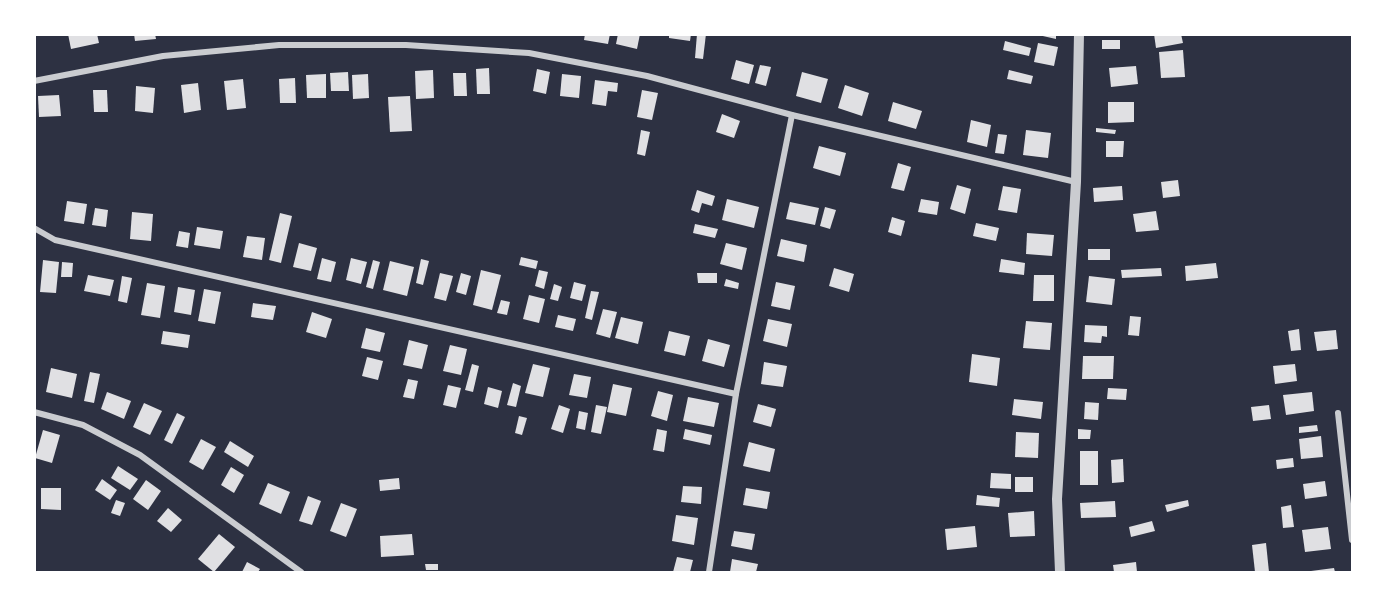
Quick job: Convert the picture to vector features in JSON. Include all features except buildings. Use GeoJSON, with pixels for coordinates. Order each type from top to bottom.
{"type":"FeatureCollection","features":[{"type":"Feature","properties":{"kind":"street"},"geometry":{"type":"LineString","coordinates":[[1060,573],[1057,499],[1076,182],[1079,34]]}},
{"type":"Feature","properties":{"kind":"street"},"geometry":{"type":"LineString","coordinates":[[34,81],[163,56],[279,45],[406,45],[529,53],[647,76],[792,115],[1076,182]]}},
{"type":"Feature","properties":{"kind":"street"},"geometry":{"type":"LineString","coordinates":[[709,573],[736,394],[792,115]]}},
{"type":"Feature","properties":{"kind":"street"},"geometry":{"type":"LineString","coordinates":[[34,228],[55,240],[736,394]]}},
{"type":"Feature","properties":{"kind":"street"},"geometry":{"type":"LineString","coordinates":[[34,412],[83,425],[140,455],[301,573]]}},
{"type":"Feature","properties":{"kind":"street"},"geometry":{"type":"LineString","coordinates":[[1338,413],[1353,540]]}}]}
